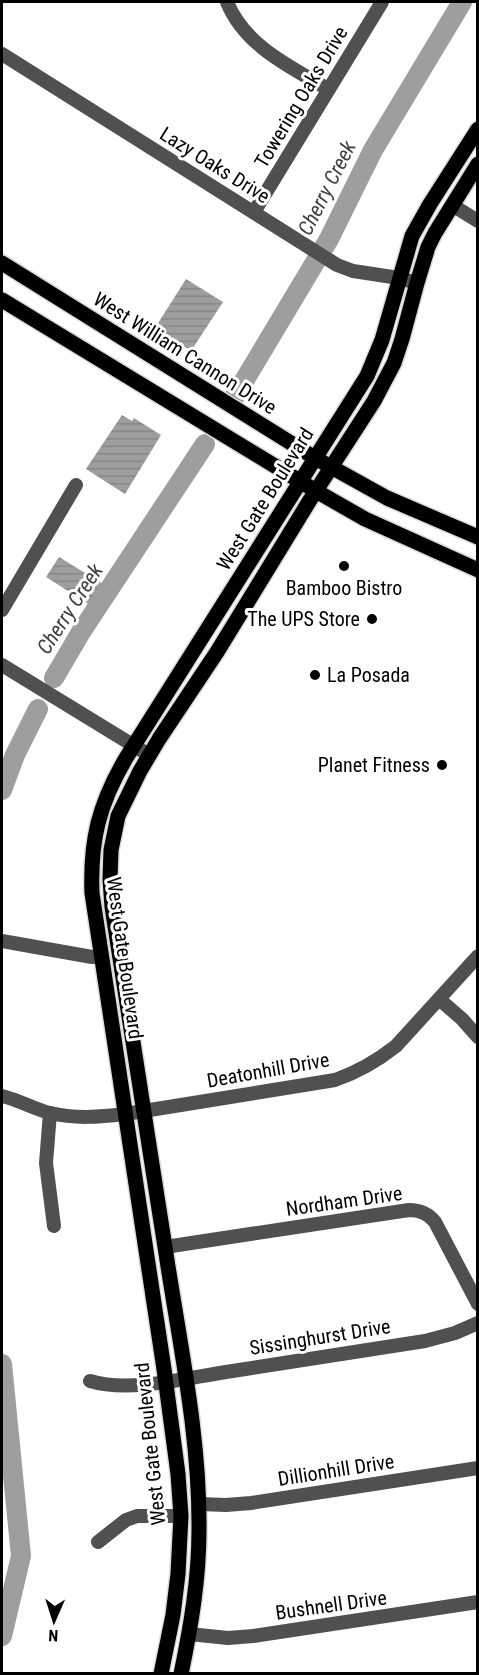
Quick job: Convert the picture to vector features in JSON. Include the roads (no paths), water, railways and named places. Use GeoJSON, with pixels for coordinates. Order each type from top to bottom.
{"type":"FeatureCollection","features":[{"type":"Feature","properties":{"kind":"main road","name":"West Gate Boulevard"},"geometry":{"type":"LineString","coordinates":[[162,1674],[178,1574],[181,1516],[178,1474],[92,893],[94,842],[102,807],[111,783],[372,366],[382,340],[412,236],[477,129]]}},
{"type":"Feature","properties":{"kind":"main road","name":"West Gate Boulevard"},"geometry":{"type":"LineString","coordinates":[[181,1674],[198,1572],[197,1467],[112,910],[111,850],[118,816],[149,755],[374,401],[394,363],[428,247],[477,164]]}},
{"type":"Feature","properties":{"kind":"main road","name":"West William Cannon Drive"},"geometry":{"type":"LineString","coordinates":[[2,263],[315,458],[387,498],[477,537]]}},
{"type":"Feature","properties":{"kind":"main road"},"geometry":{"type":"LineString","coordinates":[[2,300],[316,492],[365,519],[477,570]]}},
{"type":"Feature","properties":{"kind":"main road"},"geometry":{"type":"LineString","coordinates":[[198,642],[217,651]]}},
{"type":"Feature","properties":{"kind":"street"},"geometry":{"type":"LineString","coordinates":[[227,2],[238,22],[266,52],[328,89]]}},
{"type":"Feature","properties":{"kind":"street","name":"Towering Oaks Drive"},"geometry":{"type":"LineString","coordinates":[[254,212],[382,2]]}},
{"type":"Feature","properties":{"kind":"street","name":"Lazy Oaks Drive"},"geometry":{"type":"LineString","coordinates":[[2,54],[345,269],[417,283]]}},
{"type":"Feature","properties":{"kind":"street"},"geometry":{"type":"LineString","coordinates":[[452,205],[477,221]]}},
{"type":"Feature","properties":{"kind":"street"},"geometry":{"type":"LineString","coordinates":[[2,610],[76,485]]}},
{"type":"Feature","properties":{"kind":"street"},"geometry":{"type":"LineString","coordinates":[[2,665],[149,755]]}},
{"type":"Feature","properties":{"kind":"street"},"geometry":{"type":"LineString","coordinates":[[2,942],[92,957],[101,956]]}},
{"type":"Feature","properties":{"kind":"street","name":"Deatonhill Drive"},"geometry":{"type":"LineString","coordinates":[[2,1096],[50,1113],[82,1118],[126,1114],[319,1083],[350,1075],[381,1058],[396,1046],[477,956]]}},
{"type":"Feature","properties":{"kind":"street"},"geometry":{"type":"LineString","coordinates":[[439,999],[462,1019],[477,1037]]}},
{"type":"Feature","properties":{"kind":"street"},"geometry":{"type":"LineString","coordinates":[[50,1113],[46,1163],[54,1226]]}},
{"type":"Feature","properties":{"kind":"street","name":"Nordham Drive"},"geometry":{"type":"LineString","coordinates":[[165,1247],[417,1210],[430,1216],[435,1222],[477,1304]]}},
{"type":"Feature","properties":{"kind":"street","name":"Sissinghurst Drive"},"geometry":{"type":"LineString","coordinates":[[90,1381],[114,1386],[166,1381],[425,1341],[455,1333],[477,1323]]}},
{"type":"Feature","properties":{"kind":"street","name":"Dillionhill Drive"},"geometry":{"type":"LineString","coordinates":[[199,1504],[251,1503],[477,1468]]}},
{"type":"Feature","properties":{"kind":"street"},"geometry":{"type":"LineString","coordinates":[[98,1542],[126,1520],[137,1516],[181,1516]]}},
{"type":"Feature","properties":{"kind":"street","name":"Bushnell Drive"},"geometry":{"type":"LineString","coordinates":[[189,1634],[228,1638],[252,1636],[477,1602]]}},
{"type":"Feature","properties":{"kind":"waterway","name":"Cherry Creek"},"geometry":{"type":"LineString","coordinates":[[235,396],[329,239],[373,150],[462,2]]}},
{"type":"Feature","properties":{"kind":"waterway","name":"Cherry Creek"},"geometry":{"type":"LineString","coordinates":[[54,678],[81,632],[205,444]]}},
{"type":"Feature","properties":{"kind":"waterway","name":"Cherry Creek"},"geometry":{"type":"LineString","coordinates":[[2,790],[15,755],[38,709]]}},
{"type":"Feature","properties":{"kind":"waterway","name":"Cherry Creek"},"geometry":{"type":"LineString","coordinates":[[2,1364],[21,1556],[2,1636]]}},
{"type":"Feature","properties":{"kind":"place","name":"Bamboo Bistro"},"geometry":{"type":"Point","coordinates":[344,566]}},
{"type":"Feature","properties":{"kind":"place","name":"The UPS Store"},"geometry":{"type":"Point","coordinates":[372,619]}},
{"type":"Feature","properties":{"kind":"place","name":"La Posada"},"geometry":{"type":"Point","coordinates":[315,675]}},
{"type":"Feature","properties":{"kind":"place","name":"Planet Fitness"},"geometry":{"type":"Point","coordinates":[442,765]}}]}
